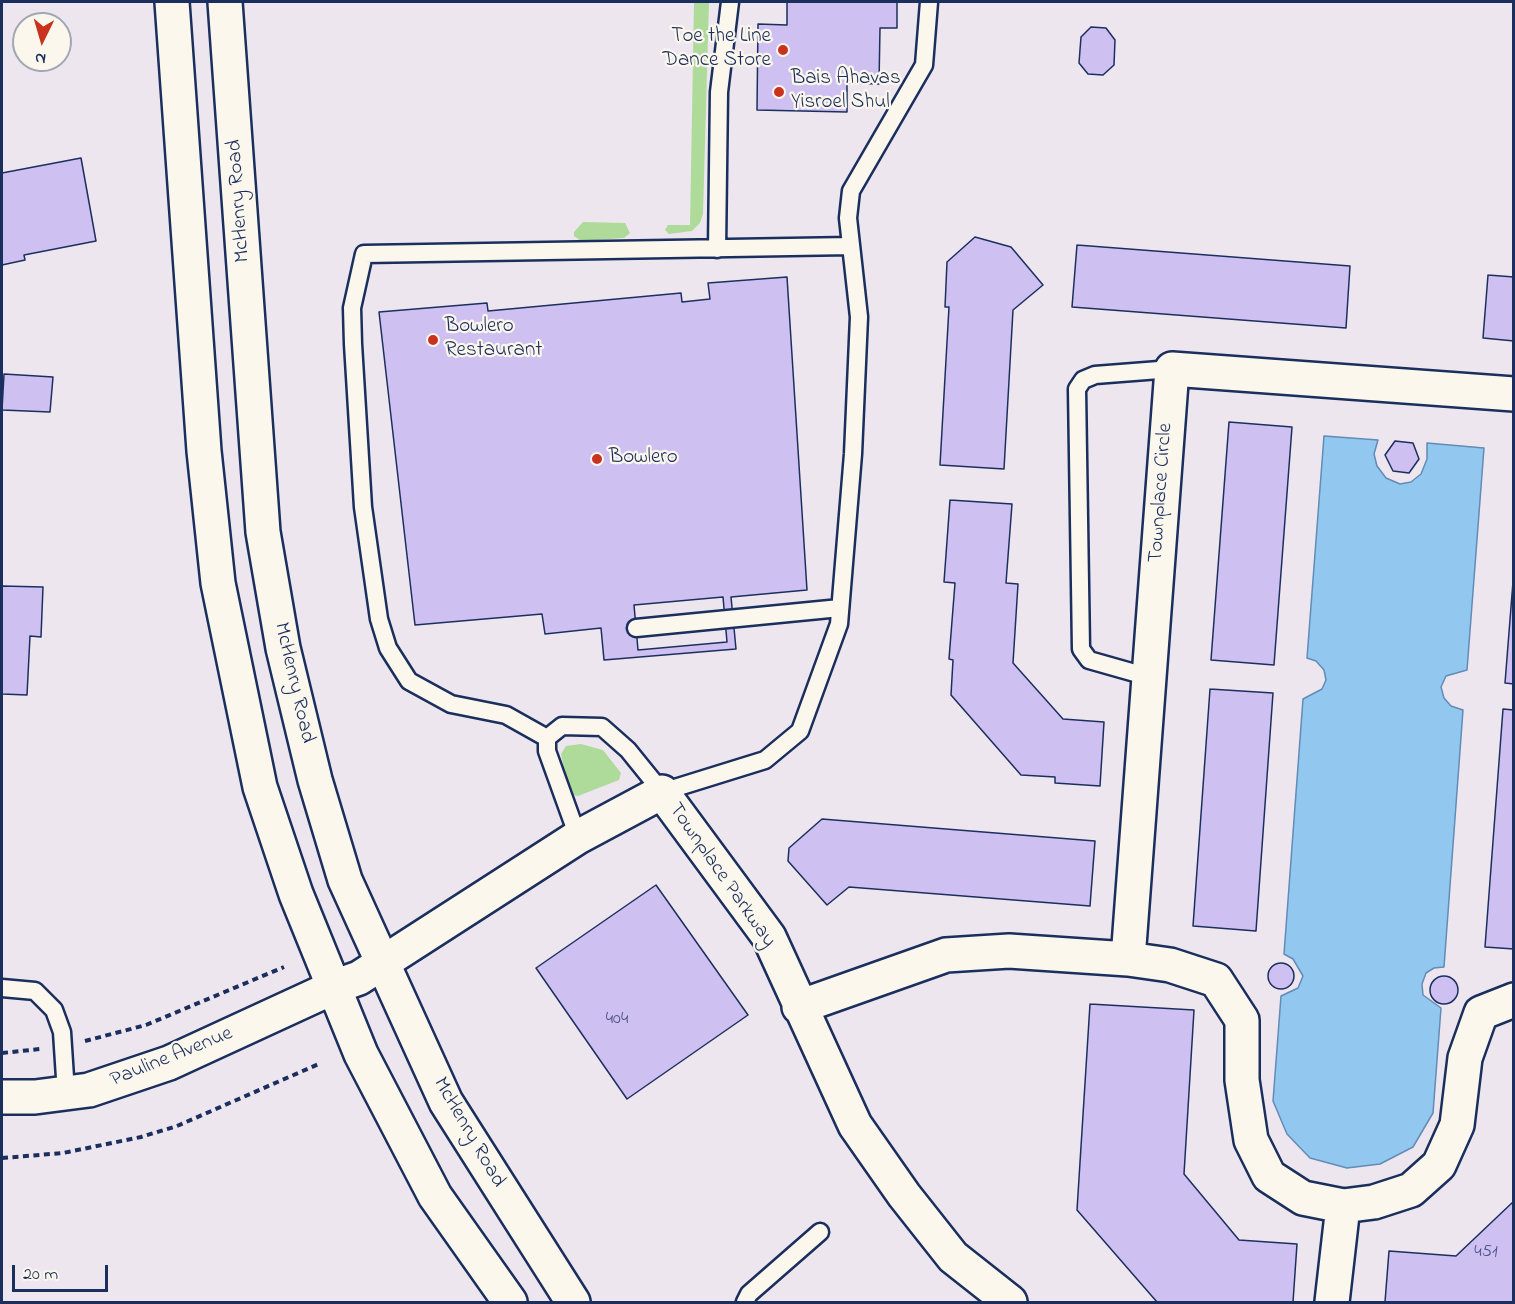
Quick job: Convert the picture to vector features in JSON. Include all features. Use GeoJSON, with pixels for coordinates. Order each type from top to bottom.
{"type":"FeatureCollection","features":[{"type":"Feature","properties":{"kind":"street"},"geometry":{"type":"LineString","coordinates":[[172,2],[204,451],[218,583],[260,787],[296,894],[361,1054],[435,1196],[510,1302]]}},
{"type":"Feature","properties":{"kind":"street","name":"McHenry Road"},"geometry":{"type":"LineString","coordinates":[[225,2],[263,532],[283,648],[315,780],[345,880],[446,1102],[573,1302]]}},
{"type":"Feature","properties":{"kind":"street"},"geometry":{"type":"LineString","coordinates":[[1172,369],[1514,394]]}},
{"type":"Feature","properties":{"kind":"street","name":"Townplace Circle"},"geometry":{"type":"LineString","coordinates":[[1128,958],[1172,369]]}},
{"type":"Feature","properties":{"kind":"street","name":"Townplace Parkway"},"geometry":{"type":"LineString","coordinates":[[334,987],[359,978],[578,837],[662,792],[769,937],[799,1007],[855,1125],[904,1195],[953,1257],[1010,1302]]}},
{"type":"Feature","properties":{"kind":"street"},"geometry":{"type":"LineString","coordinates":[[799,1007],[946,955],[1008,951],[1128,958],[1170,965],[1216,980],[1242,1020],[1242,1080],[1251,1140],[1269,1176],[1303,1198],[1343,1206],[1374,1202],[1411,1190],[1439,1165],[1457,1125],[1465,1058],[1480,1013],[1514,1000]]}},
{"type":"Feature","properties":{"kind":"street","name":"Pauline Avenue"},"geometry":{"type":"LineString","coordinates":[[2,1097],[34,1097],[89,1090],[169,1063],[334,987]]}},
{"type":"Feature","properties":{"kind":"street"},"geometry":{"type":"LineString","coordinates":[[1332,1302],[1343,1206]]}},
{"type":"Feature","properties":{"kind":"lane"},"geometry":{"type":"LineString","coordinates":[[717,249],[719,92],[730,2]]}},
{"type":"Feature","properties":{"kind":"lane"},"geometry":{"type":"LineString","coordinates":[[578,837],[547,752],[547,738],[561,726],[602,727],[628,750],[662,792],[765,760],[800,730],[838,624],[840,608],[853,454],[859,317],[848,218],[851,191],[924,65],[929,2]]}},
{"type":"Feature","properties":{"kind":"lane"},"geometry":{"type":"LineString","coordinates":[[547,738],[506,715],[451,704],[409,681],[388,648],[379,619],[363,507],[356,402],[352,308],[364,254],[851,246]]}},
{"type":"Feature","properties":{"kind":"lane"},"geometry":{"type":"LineString","coordinates":[[1149,677],[1089,660],[1080,650],[1077,389],[1083,380],[1095,375],[1172,369]]}},
{"type":"Feature","properties":{"kind":"lane"},"geometry":{"type":"LineString","coordinates":[[636,628],[840,608]]}},
{"type":"Feature","properties":{"kind":"lane"},"geometry":{"type":"LineString","coordinates":[[2,988],[35,991],[54,1010],[62,1032],[66,1093]]}},
{"type":"Feature","properties":{"kind":"lane"},"geometry":{"type":"LineString","coordinates":[[745,1302],[749,1294],[820,1232]]}},
{"type":"Feature","properties":{"kind":"path"},"geometry":{"type":"LineString","coordinates":[[2,1053],[63,1046],[117,1035],[284,967]]}},
{"type":"Feature","properties":{"kind":"path"},"geometry":{"type":"LineString","coordinates":[[2,1158],[63,1153],[141,1137],[185,1123],[321,1063]]}},
{"type":"Feature","properties":{"kind":"green space"},"geometry":{"type":"Polygon","coordinates":[[[694,2],[709,2],[703,214],[700,223],[692,231],[669,234],[665,230],[668,225],[690,225],[694,2]]]}},
{"type":"Feature","properties":{"kind":"green space"},"geometry":{"type":"Polygon","coordinates":[[[583,222],[625,223],[630,233],[624,238],[581,241],[574,236],[574,232],[583,222]]]}},
{"type":"Feature","properties":{"kind":"green space"},"geometry":{"type":"Polygon","coordinates":[[[581,744],[603,750],[621,773],[619,780],[578,796],[572,795],[569,791],[561,754],[566,746],[581,744]]]}},
{"type":"Feature","properties":{"kind":"water"},"geometry":{"type":"Polygon","coordinates":[[[1324,436],[1378,440],[1374,454],[1377,466],[1386,478],[1400,484],[1411,482],[1421,474],[1427,459],[1427,443],[1484,448],[1467,670],[1446,676],[1441,687],[1444,698],[1451,706],[1463,710],[1444,967],[1434,968],[1426,973],[1422,984],[1423,995],[1441,1008],[1433,1113],[1413,1147],[1380,1164],[1347,1168],[1310,1158],[1287,1134],[1273,1101],[1281,996],[1298,988],[1303,976],[1293,959],[1284,954],[1303,699],[1322,689],[1326,680],[1324,670],[1316,661],[1307,658],[1324,436]]]}},
{"type":"Feature","properties":{"kind":"building"},"geometry":{"type":"Polygon","coordinates":[[[787,2],[897,2],[897,28],[880,28],[879,84],[847,83],[847,112],[757,110],[758,24],[787,25],[787,2]]]}},
{"type":"Feature","properties":{"kind":"building"},"geometry":{"type":"Polygon","coordinates":[[[1091,27],[1106,28],[1115,40],[1114,65],[1103,75],[1088,74],[1079,63],[1081,37],[1091,27]]]}},
{"type":"Feature","properties":{"kind":"building"},"geometry":{"type":"Polygon","coordinates":[[[81,158],[96,241],[24,255],[25,260],[2,265],[2,173],[81,158]]]}},
{"type":"Feature","properties":{"kind":"building"},"geometry":{"type":"Polygon","coordinates":[[[975,237],[1011,247],[1043,285],[1013,310],[1004,469],[940,465],[949,307],[945,307],[947,262],[975,237]]]}},
{"type":"Feature","properties":{"kind":"building"},"geometry":{"type":"Polygon","coordinates":[[[1077,245],[1350,266],[1346,328],[1072,307],[1077,245]]]}},
{"type":"Feature","properties":{"kind":"building"},"geometry":{"type":"Polygon","coordinates":[[[1488,275],[1514,277],[1514,341],[1483,338],[1488,275]]]}},
{"type":"Feature","properties":{"kind":"building","name":"Bowlero"},"geometry":{"type":"Polygon","coordinates":[[[787,277],[807,590],[731,597],[736,649],[604,660],[601,628],[545,634],[542,614],[415,625],[379,312],[487,303],[488,311],[681,293],[682,302],[710,299],[708,283],[787,277]],[[723,597],[634,605],[638,650],[727,642],[723,597]]]}},
{"type":"Feature","properties":{"kind":"building"},"geometry":{"type":"Polygon","coordinates":[[[4,374],[53,377],[50,412],[2,410],[4,374]]]}},
{"type":"Feature","properties":{"kind":"building"},"geometry":{"type":"Polygon","coordinates":[[[1229,422],[1292,427],[1274,665],[1211,660],[1229,422]]]}},
{"type":"Feature","properties":{"kind":"building"},"geometry":{"type":"Polygon","coordinates":[[[1395,441],[1413,443],[1419,459],[1409,473],[1393,471],[1385,455],[1395,441]]]}},
{"type":"Feature","properties":{"kind":"building"},"geometry":{"type":"Polygon","coordinates":[[[950,500],[1012,504],[1006,583],[1018,584],[1013,663],[1063,719],[1104,722],[1100,786],[1055,783],[1055,777],[1021,775],[951,695],[953,660],[949,659],[955,583],[944,582],[950,500]]]}},
{"type":"Feature","properties":{"kind":"building"},"geometry":{"type":"Polygon","coordinates":[[[1514,569],[1514,684],[1505,683],[1514,569]]]}},
{"type":"Feature","properties":{"kind":"building"},"geometry":{"type":"Polygon","coordinates":[[[2,586],[43,587],[41,637],[30,636],[27,695],[2,694],[2,586]]]}},
{"type":"Feature","properties":{"kind":"building"},"geometry":{"type":"Polygon","coordinates":[[[1210,689],[1273,693],[1256,931],[1193,926],[1210,689]]]}},
{"type":"Feature","properties":{"kind":"building"},"geometry":{"type":"Polygon","coordinates":[[[1503,709],[1514,710],[1514,949],[1485,947],[1503,709]]]}},
{"type":"Feature","properties":{"kind":"building"},"geometry":{"type":"Polygon","coordinates":[[[822,819],[1095,841],[1090,906],[849,887],[827,905],[788,861],[789,848],[822,819]]]}},
{"type":"Feature","properties":{"kind":"building"},"geometry":{"type":"Polygon","coordinates":[[[656,885],[748,1015],[627,1099],[536,968],[656,885]]]}},
{"type":"Feature","properties":{"kind":"building"},"geometry":{"type":"Polygon","coordinates":[[[1281,963],[1291,966],[1294,976],[1291,986],[1281,989],[1271,986],[1268,976],[1271,966],[1281,963]]]}},
{"type":"Feature","properties":{"kind":"building"},"geometry":{"type":"Polygon","coordinates":[[[1444,976],[1454,980],[1458,990],[1454,1000],[1444,1004],[1434,1000],[1430,990],[1434,980],[1444,976]]]}},
{"type":"Feature","properties":{"kind":"building"},"geometry":{"type":"Polygon","coordinates":[[[1090,1004],[1194,1010],[1184,1174],[1239,1240],[1297,1244],[1293,1302],[1157,1302],[1077,1210],[1090,1004]]]}},
{"type":"Feature","properties":{"kind":"building"},"geometry":{"type":"Polygon","coordinates":[[[1514,1201],[1514,1302],[1385,1302],[1389,1251],[1456,1256],[1514,1201]]]}},
{"type":"Feature","properties":{"kind":"place","name":"Toe the Line Dance Store"},"geometry":{"type":"Point","coordinates":[783,50]}},
{"type":"Feature","properties":{"kind":"place","name":"Bais Ahavas Yisroel Shul"},"geometry":{"type":"Point","coordinates":[779,92]}},
{"type":"Feature","properties":{"kind":"place","name":"Bowlero Restaurant"},"geometry":{"type":"Point","coordinates":[433,340]}},
{"type":"Feature","properties":{"kind":"place","name":"Bowlero"},"geometry":{"type":"Point","coordinates":[597,459]}}]}
